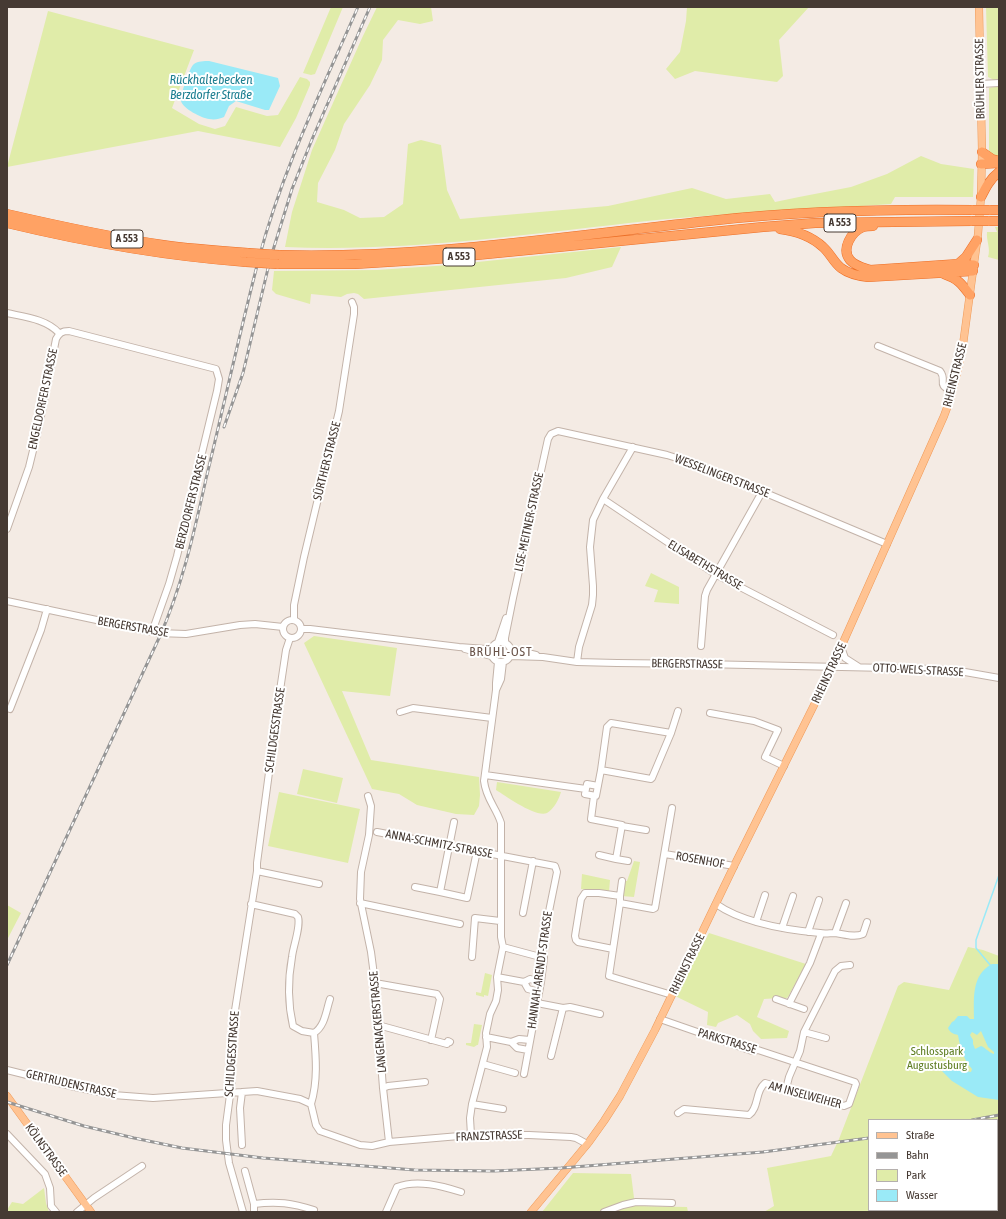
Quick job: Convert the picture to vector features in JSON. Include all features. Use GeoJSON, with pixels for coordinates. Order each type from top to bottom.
{"type":"FeatureCollection","features":[{"type":"Feature","properties":{"kind":"highway"},"geometry":{"type":"LineString","coordinates":[[982,152],[999,162]]}},
{"type":"Feature","properties":{"kind":"highway"},"geometry":{"type":"LineString","coordinates":[[981,167],[999,162]]}},
{"type":"Feature","properties":{"kind":"highway"},"geometry":{"type":"LineString","coordinates":[[981,167],[999,171]]}},
{"type":"Feature","properties":{"kind":"highway"},"geometry":{"type":"LineString","coordinates":[[981,197],[988,183],[999,171]]}},
{"type":"Feature","properties":{"kind":"highway","name":"A 553"},"geometry":{"type":"LineString","coordinates":[[278,259],[420,252],[719,220],[846,211],[999,210]]}},
{"type":"Feature","properties":{"kind":"highway","name":"A 553"},"geometry":{"type":"LineString","coordinates":[[7,214],[58,226],[126,239],[247,258]]}},
{"type":"Feature","properties":{"kind":"highway","name":"A 553"},"geometry":{"type":"LineString","coordinates":[[7,223],[73,238],[143,251],[193,257],[278,259],[355,264],[436,259],[763,226],[815,223],[972,220],[999,221]]}},
{"type":"Feature","properties":{"kind":"highway"},"geometry":{"type":"LineString","coordinates":[[916,221],[863,227],[853,234],[848,243],[847,250],[850,260],[858,266],[870,270],[958,264],[974,268]]}},
{"type":"Feature","properties":{"kind":"highway"},"geometry":{"type":"LineString","coordinates":[[763,226],[789,230],[812,238],[824,248],[840,268],[854,275],[868,277],[941,273],[974,268]]}},
{"type":"Feature","properties":{"kind":"highway"},"geometry":{"type":"LineString","coordinates":[[958,264],[966,257],[977,240]]}},
{"type":"Feature","properties":{"kind":"highway"},"geometry":{"type":"LineString","coordinates":[[941,273],[955,278],[970,295]]}},
{"type":"Feature","properties":{"kind":"main road","name":"BRÜHLER STRASSE"},"geometry":{"type":"LineString","coordinates":[[979,7],[982,152]]}},
{"type":"Feature","properties":{"kind":"main road","name":"RHEINSTRASSE"},"geometry":{"type":"LineString","coordinates":[[531,1212],[587,1144],[616,1104],[672,995],[825,683],[944,416],[962,352],[977,240],[981,197],[982,152]]}},
{"type":"Feature","properties":{"kind":"main road","name":"KÖLNSTRASSE"},"geometry":{"type":"LineString","coordinates":[[7,1096],[91,1212]]}},
{"type":"Feature","properties":{"kind":"street"},"geometry":{"type":"LineString","coordinates":[[980,84],[999,83]]}},
{"type":"Feature","properties":{"kind":"street","name":"SÜRTHER STRASSE"},"geometry":{"type":"LineString","coordinates":[[294,620],[294,606],[303,564],[339,411],[354,314],[352,302]]}},
{"type":"Feature","properties":{"kind":"street"},"geometry":{"type":"LineString","coordinates":[[7,313],[44,322],[59,333]]}},
{"type":"Feature","properties":{"kind":"street","name":"ENGELDORFER STRASSE"},"geometry":{"type":"LineString","coordinates":[[7,529],[28,467],[39,426],[56,339],[59,333],[69,331],[216,369]]}},
{"type":"Feature","properties":{"kind":"street"},"geometry":{"type":"LineString","coordinates":[[878,346],[940,371],[943,375],[944,388],[952,391]]}},
{"type":"Feature","properties":{"kind":"street","name":"BERZDORFER STRASSE"},"geometry":{"type":"LineString","coordinates":[[152,632],[179,550],[217,391],[219,379],[216,369]]}},
{"type":"Feature","properties":{"kind":"street","name":"WESSELINGER STRASSE"},"geometry":{"type":"LineString","coordinates":[[551,434],[558,431],[566,432],[667,455],[699,465],[886,544]]}},
{"type":"Feature","properties":{"kind":"street","name":"LISE-MEITNER-STRASSE"},"geometry":{"type":"LineString","coordinates":[[505,642],[510,611],[542,462],[548,439],[551,434]]}},
{"type":"Feature","properties":{"kind":"street"},"geometry":{"type":"LineString","coordinates":[[577,662],[579,647],[593,597],[594,586],[590,548],[593,520],[603,499],[633,447]]}},
{"type":"Feature","properties":{"kind":"street"},"geometry":{"type":"LineString","coordinates":[[701,646],[704,596],[762,492]]}},
{"type":"Feature","properties":{"kind":"street","name":"ELISABETHSTRASSE"},"geometry":{"type":"LineString","coordinates":[[603,499],[715,574],[833,635]]}},
{"type":"Feature","properties":{"kind":"street","name":"BERGERSTRASSE"},"geometry":{"type":"LineString","coordinates":[[7,600],[152,632],[186,634],[248,624],[283,627]]}},
{"type":"Feature","properties":{"kind":"street"},"geometry":{"type":"LineString","coordinates":[[10,709],[41,630],[47,609]]}},
{"type":"Feature","properties":{"kind":"street","name":"LISE-MEITNER-STRASSE"},"geometry":{"type":"LineString","coordinates":[[498,642],[510,611]]}},
{"type":"Feature","properties":{"kind":"street"},"geometry":{"type":"LineString","coordinates":[[294,620],[299,623],[301,632],[297,637],[290,638],[283,632],[283,627],[288,621],[294,620]]}},
{"type":"Feature","properties":{"kind":"street"},"geometry":{"type":"LineString","coordinates":[[301,629],[486,649],[491,648],[498,642],[505,642],[511,649],[510,656],[506,661],[501,662],[495,660],[492,656],[491,648]]}},
{"type":"Feature","properties":{"kind":"street","name":"SCHILDGESSTRASSE"},"geometry":{"type":"LineString","coordinates":[[243,1212],[233,1180],[227,1147],[226,1119],[231,1092],[232,1037],[257,871],[279,697],[286,650],[290,638]]}},
{"type":"Feature","properties":{"kind":"street"},"geometry":{"type":"LineString","coordinates":[[459,647],[492,656]]}},
{"type":"Feature","properties":{"kind":"street","name":"OTTO-WELS-STRASSE"},"geometry":{"type":"LineString","coordinates":[[841,647],[845,658],[860,667]]}},
{"type":"Feature","properties":{"kind":"street","name":"BERGERSTRASSE"},"geometry":{"type":"LineString","coordinates":[[511,649],[543,658]]}},
{"type":"Feature","properties":{"kind":"street","name":"BERGERSTRASSE"},"geometry":{"type":"LineString","coordinates":[[510,656],[577,662],[832,666]]}},
{"type":"Feature","properties":{"kind":"street"},"geometry":{"type":"LineString","coordinates":[[471,1135],[470,1118],[472,1104],[480,1068],[483,1064],[487,1047],[486,1033],[490,1014],[496,1001],[498,990],[497,977],[503,947],[500,921],[501,823],[499,815],[486,793],[485,775],[496,683],[501,662]]}},
{"type":"Feature","properties":{"kind":"street","name":"OTTO-WELS-STRASSE"},"geometry":{"type":"LineString","coordinates":[[832,666],[935,669],[965,672],[999,678]]}},
{"type":"Feature","properties":{"kind":"street"},"geometry":{"type":"LineString","coordinates":[[400,712],[413,708],[492,718]]}},
{"type":"Feature","properties":{"kind":"street"},"geometry":{"type":"LineString","coordinates":[[601,770],[651,779],[671,733],[678,711]]}},
{"type":"Feature","properties":{"kind":"street"},"geometry":{"type":"LineString","coordinates":[[710,713],[754,721],[778,730],[765,757],[784,766]]}},
{"type":"Feature","properties":{"kind":"street"},"geometry":{"type":"LineString","coordinates":[[646,830],[591,819],[594,796],[596,796],[601,770],[607,727],[611,723],[671,733]]}},
{"type":"Feature","properties":{"kind":"street"},"geometry":{"type":"LineString","coordinates":[[485,775],[586,789]]}},
{"type":"Feature","properties":{"kind":"street"},"geometry":{"type":"LineString","coordinates":[[594,796],[585,794],[587,784],[598,786]]}},
{"type":"Feature","properties":{"kind":"street","name":"LANGENACKERSTRASSE"},"geometry":{"type":"LineString","coordinates":[[368,796],[371,806],[369,835],[361,872],[360,903],[371,952],[375,983],[383,1088],[389,1142]]}},
{"type":"Feature","properties":{"kind":"street","name":"ROSENHOF"},"geometry":{"type":"LineString","coordinates":[[620,900],[653,909],[655,908],[672,808]]}},
{"type":"Feature","properties":{"kind":"street"},"geometry":{"type":"LineString","coordinates":[[440,892],[454,822]]}},
{"type":"Feature","properties":{"kind":"street"},"geometry":{"type":"LineString","coordinates":[[616,859],[622,826]]}},
{"type":"Feature","properties":{"kind":"street","name":"ANNA-SCHMITZ-STRASSE"},"geometry":{"type":"LineString","coordinates":[[377,832],[555,866]]}},
{"type":"Feature","properties":{"kind":"street","name":"ROSENHOF"},"geometry":{"type":"LineString","coordinates":[[660,833],[668,834]]}},
{"type":"Feature","properties":{"kind":"street"},"geometry":{"type":"LineString","coordinates":[[415,887],[467,898],[477,851]]}},
{"type":"Feature","properties":{"kind":"street","name":"ROSENHOF"},"geometry":{"type":"LineString","coordinates":[[665,854],[734,866]]}},
{"type":"Feature","properties":{"kind":"street"},"geometry":{"type":"LineString","coordinates":[[599,855],[628,861]]}},
{"type":"Feature","properties":{"kind":"street"},"geometry":{"type":"LineString","coordinates":[[523,913],[533,861]]}},
{"type":"Feature","properties":{"kind":"street","name":"HANNAH-ARENDT-STRASSE"},"geometry":{"type":"LineString","coordinates":[[524,1074],[541,982],[544,958],[542,946],[557,872],[555,866]]}},
{"type":"Feature","properties":{"kind":"street"},"geometry":{"type":"LineString","coordinates":[[257,871],[320,884]]}},
{"type":"Feature","properties":{"kind":"street"},"geometry":{"type":"LineString","coordinates":[[622,881],[609,976],[672,995]]}},
{"type":"Feature","properties":{"kind":"street"},"geometry":{"type":"LineString","coordinates":[[613,949],[578,942],[576,940],[581,899],[585,894],[599,893],[620,900]]}},
{"type":"Feature","properties":{"kind":"street"},"geometry":{"type":"LineString","coordinates":[[756,922],[765,894]]}},
{"type":"Feature","properties":{"kind":"street"},"geometry":{"type":"LineString","coordinates":[[782,928],[793,896]]}},
{"type":"Feature","properties":{"kind":"street"},"geometry":{"type":"LineString","coordinates":[[808,932],[820,900]]}},
{"type":"Feature","properties":{"kind":"street"},"geometry":{"type":"LineString","coordinates":[[360,903],[460,924]]}},
{"type":"Feature","properties":{"kind":"street"},"geometry":{"type":"LineString","coordinates":[[835,933],[846,903]]}},
{"type":"Feature","properties":{"kind":"street"},"geometry":{"type":"LineString","coordinates":[[251,904],[294,914],[298,917],[299,924],[289,981],[293,1026],[302,1031],[314,1033],[319,1030],[330,999]]}},
{"type":"Feature","properties":{"kind":"street"},"geometry":{"type":"LineString","coordinates":[[716,904],[735,914],[756,922],[821,934],[835,933],[858,936],[863,934],[867,922]]}},
{"type":"Feature","properties":{"kind":"street"},"geometry":{"type":"LineString","coordinates":[[472,957],[475,918],[500,921]]}},
{"type":"Feature","properties":{"kind":"street"},"geometry":{"type":"LineString","coordinates":[[789,1004],[810,963],[821,934]]}},
{"type":"Feature","properties":{"kind":"street"},"geometry":{"type":"LineString","coordinates":[[503,947],[544,958]]}},
{"type":"Feature","properties":{"kind":"street"},"geometry":{"type":"LineString","coordinates":[[786,1089],[789,1077],[800,1051],[804,1032],[835,971],[841,966],[850,965]]}},
{"type":"Feature","properties":{"kind":"street"},"geometry":{"type":"LineString","coordinates":[[497,977],[524,982],[530,980],[541,982]]}},
{"type":"Feature","properties":{"kind":"street"},"geometry":{"type":"LineString","coordinates":[[524,982],[528,989],[539,992]]}},
{"type":"Feature","properties":{"kind":"street"},"geometry":{"type":"LineString","coordinates":[[375,983],[437,994],[440,999],[431,1040]]}},
{"type":"Feature","properties":{"kind":"street"},"geometry":{"type":"LineString","coordinates":[[776,999],[804,1009]]}},
{"type":"Feature","properties":{"kind":"street"},"geometry":{"type":"LineString","coordinates":[[537,1003],[563,1008],[570,1007],[600,1014]]}},
{"type":"Feature","properties":{"kind":"street"},"geometry":{"type":"LineString","coordinates":[[550,1056],[563,1008]]}},
{"type":"Feature","properties":{"kind":"street","name":"PARKSTRASSE"},"geometry":{"type":"LineString","coordinates":[[660,1019],[752,1051],[758,1050],[854,1082],[856,1087],[852,1096]]}},
{"type":"Feature","properties":{"kind":"street"},"geometry":{"type":"LineString","coordinates":[[378,1025],[447,1044],[448,1041],[450,1042]]}},
{"type":"Feature","properties":{"kind":"street"},"geometry":{"type":"LineString","coordinates":[[804,1032],[826,1038]]}},
{"type":"Feature","properties":{"kind":"street"},"geometry":{"type":"LineString","coordinates":[[310,1104],[314,1094],[315,1079],[316,1059],[314,1033]]}},
{"type":"Feature","properties":{"kind":"street"},"geometry":{"type":"LineString","coordinates":[[486,1037],[511,1042],[519,1039],[530,1040]]}},
{"type":"Feature","properties":{"kind":"street"},"geometry":{"type":"LineString","coordinates":[[511,1042],[517,1048],[528,1050]]}},
{"type":"Feature","properties":{"kind":"street"},"geometry":{"type":"LineString","coordinates":[[483,1064],[515,1073]]}},
{"type":"Feature","properties":{"kind":"street","name":"GERTRUDENSTRASSE"},"geometry":{"type":"LineString","coordinates":[[7,1070],[75,1088],[113,1095],[153,1098],[258,1091],[300,1099],[310,1104]]}},
{"type":"Feature","properties":{"kind":"street"},"geometry":{"type":"LineString","coordinates":[[383,1088],[388,1086],[425,1082]]}},
{"type":"Feature","properties":{"kind":"street","name":"AM INSELWEIHER"},"geometry":{"type":"LineString","coordinates":[[678,1113],[684,1109],[749,1115],[754,1109],[763,1084],[765,1083],[844,1106],[849,1104],[852,1096]]}},
{"type":"Feature","properties":{"kind":"street","name":"SCHILDGESSTRASSE"},"geometry":{"type":"LineString","coordinates":[[242,1092],[240,1108],[242,1145]]}},
{"type":"Feature","properties":{"kind":"street","name":"FRANZSTRASSE"},"geometry":{"type":"LineString","coordinates":[[310,1104],[316,1126],[320,1132],[360,1145],[372,1146],[389,1142],[471,1135],[571,1137],[587,1144]]}},
{"type":"Feature","properties":{"kind":"street"},"geometry":{"type":"LineString","coordinates":[[472,1104],[503,1109]]}},
{"type":"Feature","properties":{"kind":"street"},"geometry":{"type":"LineString","coordinates":[[7,1134],[45,1174],[50,1188],[51,1206],[56,1212]]}},
{"type":"Feature","properties":{"kind":"street"},"geometry":{"type":"LineString","coordinates":[[77,1212],[85,1204],[142,1166]]}},
{"type":"Feature","properties":{"kind":"street"},"geometry":{"type":"LineString","coordinates":[[245,1171],[254,1204],[254,1212]]}},
{"type":"Feature","properties":{"kind":"street"},"geometry":{"type":"LineString","coordinates":[[386,1212],[397,1187],[403,1184],[411,1183],[434,1185],[461,1192]]}},
{"type":"Feature","properties":{"kind":"street"},"geometry":{"type":"LineString","coordinates":[[254,1204],[278,1202],[314,1210]]}},
{"type":"Feature","properties":{"kind":"street"},"geometry":{"type":"LineString","coordinates":[[604,1212],[636,1202],[672,1203]]}},
{"type":"Feature","properties":{"kind":"green space"},"geometry":{"type":"Polygon","coordinates":[[[331,7],[343,7],[315,74],[311,75],[303,73],[331,7]]]}},
{"type":"Feature","properties":{"kind":"green space"},"geometry":{"type":"Polygon","coordinates":[[[377,7],[431,7],[433,21],[420,24],[398,20],[383,40],[382,60],[370,85],[344,124],[335,150],[318,183],[317,202],[344,210],[360,218],[384,217],[403,204],[408,144],[421,140],[441,145],[447,190],[460,219],[608,206],[692,188],[726,199],[770,194],[775,202],[851,187],[887,174],[921,156],[941,164],[974,169],[973,197],[895,197],[891,204],[694,217],[457,242],[371,247],[285,247],[292,212],[312,150],[377,7]]]}},
{"type":"Feature","properties":{"kind":"green space"},"geometry":{"type":"Polygon","coordinates":[[[687,7],[809,7],[779,40],[783,76],[777,82],[695,71],[675,79],[666,69],[680,52],[687,7]]]}},
{"type":"Feature","properties":{"kind":"green space"},"geometry":{"type":"Polygon","coordinates":[[[986,7],[999,7],[999,80],[994,80],[988,77],[986,7]]]}},
{"type":"Feature","properties":{"kind":"green space"},"geometry":{"type":"Polygon","coordinates":[[[48,11],[194,50],[172,108],[199,124],[215,129],[225,126],[236,107],[267,116],[278,115],[300,77],[307,79],[310,82],[310,85],[296,118],[280,147],[198,131],[7,167],[48,11]]]}},
{"type":"Feature","properties":{"kind":"green space"},"geometry":{"type":"Polygon","coordinates":[[[999,86],[999,159],[995,159],[989,151],[989,88],[999,86]]]}},
{"type":"Feature","properties":{"kind":"green space"},"geometry":{"type":"Polygon","coordinates":[[[995,227],[999,227],[999,260],[988,257],[989,251],[987,232],[997,232],[995,227]]]}},
{"type":"Feature","properties":{"kind":"green space"},"geometry":{"type":"Polygon","coordinates":[[[621,247],[612,267],[566,278],[364,299],[358,294],[354,293],[341,297],[311,294],[310,304],[276,294],[272,290],[274,271],[377,270],[449,265],[621,247]]]}},
{"type":"Feature","properties":{"kind":"green space"},"geometry":{"type":"Polygon","coordinates":[[[651,573],[679,587],[679,604],[654,602],[658,590],[645,586],[651,573]]]}},
{"type":"Feature","properties":{"kind":"green space"},"geometry":{"type":"Polygon","coordinates":[[[314,636],[397,648],[390,696],[342,691],[371,760],[479,777],[479,806],[474,815],[456,814],[417,805],[399,794],[372,789],[304,643],[314,636]]]}},
{"type":"Feature","properties":{"kind":"green space"},"geometry":{"type":"Polygon","coordinates":[[[303,769],[343,778],[337,803],[297,794],[303,769]]]}},
{"type":"Feature","properties":{"kind":"green space"},"geometry":{"type":"Polygon","coordinates":[[[497,782],[561,792],[558,801],[552,809],[547,813],[542,814],[521,806],[496,790],[497,782]]]}},
{"type":"Feature","properties":{"kind":"green space"},"geometry":{"type":"Polygon","coordinates":[[[279,792],[360,809],[348,863],[268,846],[279,792]]]}},
{"type":"Feature","properties":{"kind":"green space"},"geometry":{"type":"Polygon","coordinates":[[[634,861],[640,862],[634,897],[621,896],[623,881],[627,881],[634,861]]]}},
{"type":"Feature","properties":{"kind":"green space"},"geometry":{"type":"Polygon","coordinates":[[[582,874],[610,880],[609,892],[581,889],[582,874]]]}},
{"type":"Feature","properties":{"kind":"green space"},"geometry":{"type":"Polygon","coordinates":[[[7,905],[21,913],[7,940],[7,905]]]}},
{"type":"Feature","properties":{"kind":"green space"},"geometry":{"type":"Polygon","coordinates":[[[709,933],[806,964],[788,997],[785,999],[764,999],[757,1017],[789,1031],[787,1038],[761,1039],[753,1031],[750,1024],[737,1015],[718,1023],[716,1027],[707,1025],[708,1012],[675,996],[709,933]]]}},
{"type":"Feature","properties":{"kind":"green space","name":"Schlosspark Augustusburg"},"geometry":{"type":"Polygon","coordinates":[[[968,947],[983,950],[999,956],[999,1212],[764,1212],[774,1206],[767,1168],[831,1156],[839,1139],[898,986],[904,982],[949,990],[968,947]]]}},
{"type":"Feature","properties":{"kind":"green space"},"geometry":{"type":"Polygon","coordinates":[[[485,973],[492,975],[488,996],[484,995],[484,997],[476,995],[476,992],[481,993],[485,973]]]}},
{"type":"Feature","properties":{"kind":"green space"},"geometry":{"type":"Polygon","coordinates":[[[474,1024],[482,1025],[478,1045],[474,1047],[466,1045],[466,1043],[471,1043],[474,1024]]]}},
{"type":"Feature","properties":{"kind":"green space"},"geometry":{"type":"Polygon","coordinates":[[[573,1173],[631,1174],[635,1206],[687,1207],[688,1212],[542,1212],[573,1173]]]}},
{"type":"Feature","properties":{"kind":"green space"},"geometry":{"type":"Polygon","coordinates":[[[44,1188],[49,1212],[7,1212],[12,1202],[23,1204],[44,1188]]]}},
{"type":"Feature","properties":{"kind":"water","name":"Rückhaltebecken Berzdorfer Straße"},"geometry":{"type":"Polygon","coordinates":[[[201,61],[209,61],[278,78],[280,86],[269,110],[236,101],[229,106],[224,117],[213,119],[198,115],[185,107],[182,104],[181,98],[192,66],[201,61]]]}},
{"type":"Feature","properties":{"kind":"water"},"geometry":{"type":"Polygon","coordinates":[[[992,964],[999,964],[999,1100],[978,1097],[952,1081],[941,1070],[941,1064],[943,1061],[947,1061],[971,1072],[972,1069],[962,1053],[958,1035],[951,1032],[948,1028],[958,1016],[967,1016],[970,1019],[974,1019],[975,988],[980,974],[992,964]],[[981,1031],[977,1035],[972,1032],[970,1035],[975,1049],[981,1046],[994,1054],[994,1052],[988,1047],[981,1031]]]}},
{"type":"Feature","properties":{"kind":"waterway"},"geometry":{"type":"LineString","coordinates":[[991,966],[976,948],[976,940],[999,875]]}},
{"type":"Feature","properties":{"kind":"railway"},"geometry":{"type":"LineString","coordinates":[[7,965],[167,619],[181,580],[192,540],[245,313],[268,226],[291,162],[358,7]]}},
{"type":"Feature","properties":{"kind":"railway"},"geometry":{"type":"LineString","coordinates":[[224,427],[243,373],[270,260],[292,189],[370,7]]}},
{"type":"Feature","properties":{"kind":"railway"},"geometry":{"type":"LineString","coordinates":[[7,1102],[84,1126],[182,1148],[263,1158],[415,1170],[494,1171],[561,1168],[763,1152],[868,1138]]}},
{"type":"Feature","properties":{"kind":"railway"},"geometry":{"type":"LineString","coordinates":[[977,1119],[999,1115]]}},
{"type":"Feature","properties":{"kind":"district","name":"BRÜHL-OST"},"geometry":{"type":"Point","coordinates":[501,652]}}]}
